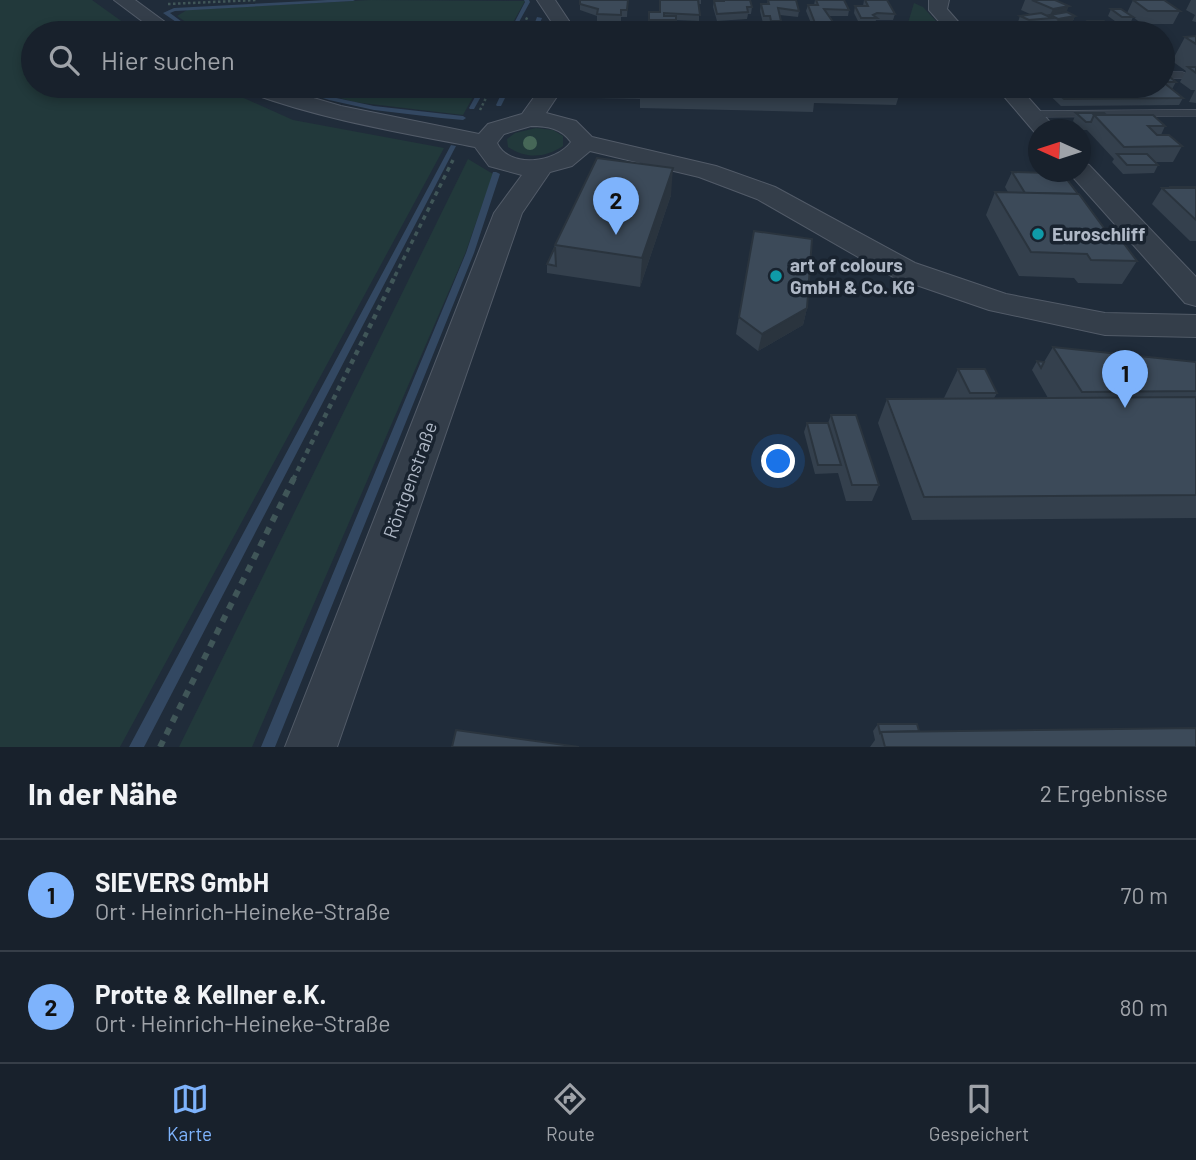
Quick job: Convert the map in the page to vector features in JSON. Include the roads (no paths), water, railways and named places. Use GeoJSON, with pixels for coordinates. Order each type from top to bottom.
{"type":"FeatureCollection","features":[{"type":"Feature","properties":{"kind":"street"},"geometry":{"type":"LineString","coordinates":[[123,0],[153,21]]}},
{"type":"Feature","properties":{"kind":"street"},"geometry":{"type":"LineString","coordinates":[[546,0],[560,21]]}},
{"type":"Feature","properties":{"kind":"street"},"geometry":{"type":"LineString","coordinates":[[938,1],[938,10],[948,21]]}},
{"type":"Feature","properties":{"kind":"street"},"geometry":{"type":"LineString","coordinates":[[285,98],[401,124],[487,128],[530,119],[556,121],[578,131],[579,148]]}},
{"type":"Feature","properties":{"kind":"street"},"geometry":{"type":"LineString","coordinates":[[530,119],[545,98]]}},
{"type":"Feature","properties":{"kind":"street"},"geometry":{"type":"LineString","coordinates":[[556,121],[559,98]]}},
{"type":"Feature","properties":{"kind":"street"},"geometry":{"type":"LineString","coordinates":[[1017,98],[1036,119]]}},
{"type":"Feature","properties":{"kind":"street"},"geometry":{"type":"LineString","coordinates":[[487,128],[487,150],[495,158],[510,165],[541,166],[563,161],[579,148],[651,158],[707,171],[766,192],[904,270],[1000,303],[1105,324],[1196,326]]}},
{"type":"Feature","properties":{"kind":"street","name":"Röntgenstraße"},"geometry":{"type":"LineString","coordinates":[[508,213],[510,165]]}},
{"type":"Feature","properties":{"kind":"street","name":"Röntgenstraße"},"geometry":{"type":"LineString","coordinates":[[311,747],[508,213],[541,166]]}},
{"type":"Feature","properties":{"kind":"street"},"geometry":{"type":"LineString","coordinates":[[1091,182],[1196,296]]}},
{"type":"Feature","properties":{"kind":"lane"},"geometry":{"type":"LineString","coordinates":[[1175,75],[1183,75]]}},
{"type":"Feature","properties":{"kind":"lane"},"geometry":{"type":"LineString","coordinates":[[1091,119],[1196,113]]}},
{"type":"Feature","properties":{"kind":"waterway"},"geometry":{"type":"LineString","coordinates":[[178,21],[166,13],[174,10],[353,0]]}},
{"type":"Feature","properties":{"kind":"waterway"},"geometry":{"type":"LineString","coordinates":[[518,21],[528,2],[526,0]]}},
{"type":"Feature","properties":{"kind":"waterway"},"geometry":{"type":"LineString","coordinates":[[327,98],[374,108],[463,118]]}},
{"type":"Feature","properties":{"kind":"waterway"},"geometry":{"type":"LineString","coordinates":[[472,108],[477,98]]}},
{"type":"Feature","properties":{"kind":"waterway"},"geometry":{"type":"LineString","coordinates":[[499,105],[502,98]]}},
{"type":"Feature","properties":{"kind":"waterway"},"geometry":{"type":"LineString","coordinates":[[136,747],[453,146]]}},
{"type":"Feature","properties":{"kind":"waterway"},"geometry":{"type":"LineString","coordinates":[[268,747],[470,253],[496,174]]}},
{"type":"Feature","properties":{"kind":"place","name":"Euroschliff"},"geometry":{"type":"Point","coordinates":[1038,234]}},
{"type":"Feature","properties":{"kind":"place","name":"Protte & Kellner e.K."},"geometry":{"type":"Point","coordinates":[616,235]}},
{"type":"Feature","properties":{"kind":"place","name":"art of colours GmbH & Co. KG"},"geometry":{"type":"Point","coordinates":[776,276]}},
{"type":"Feature","properties":{"kind":"place","name":"SIEVERS GmbH"},"geometry":{"type":"Point","coordinates":[1125,408]}}]}
